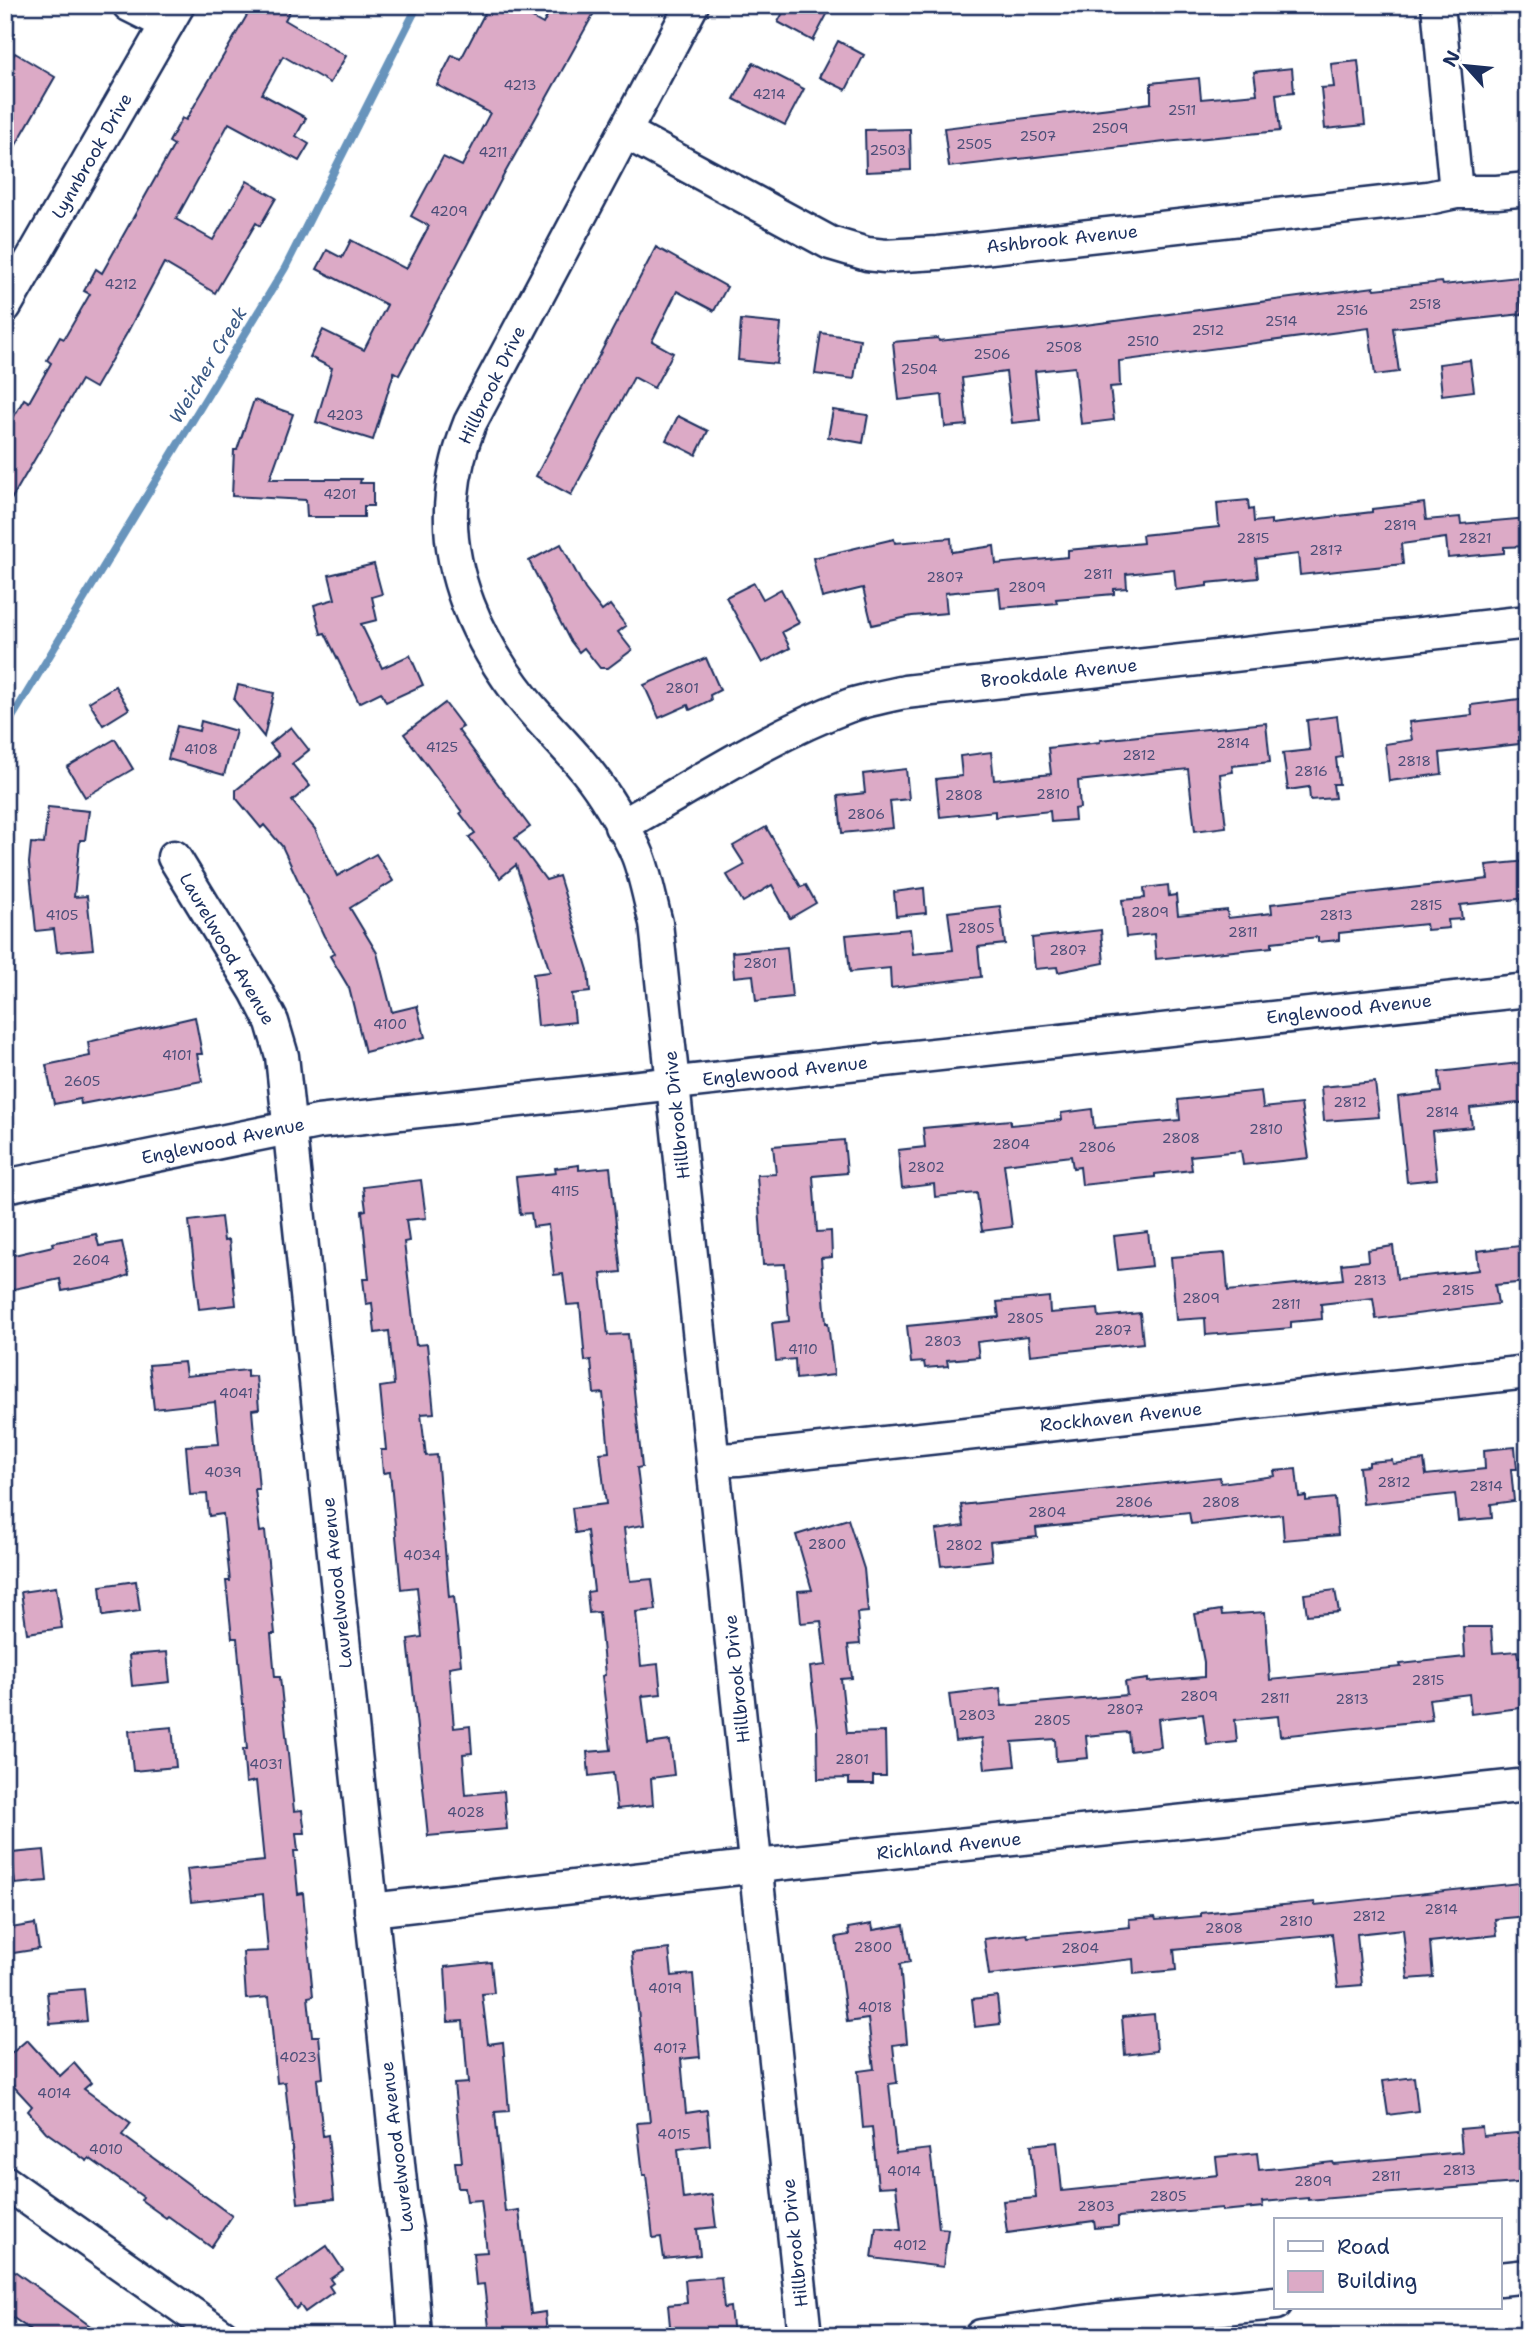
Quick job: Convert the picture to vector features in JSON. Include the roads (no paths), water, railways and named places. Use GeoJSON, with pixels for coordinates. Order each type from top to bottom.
{"type":"FeatureCollection","features":[{"type":"Feature","properties":{"kind":"street"},"geometry":{"type":"LineString","coordinates":[[129,5],[173,15]]}},
{"type":"Feature","properties":{"kind":"street","name":"Hillbrook Drive"},"geometry":{"type":"LineString","coordinates":[[692,5],[470,423],[460,451],[452,495],[451,527],[455,559],[468,606],[498,664],[526,702],[579,761],[604,795],[638,856],[656,923],[805,2336]]}},
{"type":"Feature","properties":{"kind":"street"},"geometry":{"type":"LineString","coordinates":[[1438,5],[1456,191]]}},
{"type":"Feature","properties":{"kind":"street","name":"Lynnbrook Drive"},"geometry":{"type":"LineString","coordinates":[[5,306],[173,15]]}},
{"type":"Feature","properties":{"kind":"street","name":"Ashbrook Avenue"},"geometry":{"type":"LineString","coordinates":[[625,131],[664,155],[830,243],[867,254],[885,256],[952,251],[1428,198],[1456,191],[1497,192],[1528,189]]}},
{"type":"Feature","properties":{"kind":"street","name":"Brookdale Avenue"},"geometry":{"type":"LineString","coordinates":[[621,826],[815,720],[851,705],[905,691],[1528,622]]}},
{"type":"Feature","properties":{"kind":"street","name":"Laurelwood Avenue"},"geometry":{"type":"LineString","coordinates":[[174,857],[256,991],[272,1023],[282,1056],[370,1910],[408,2241],[415,2336]]}},
{"type":"Feature","properties":{"kind":"street","name":"Englewood Avenue"},"geometry":{"type":"LineString","coordinates":[[5,1186],[318,1122],[1528,990]]}},
{"type":"Feature","properties":{"kind":"street","name":"Rockhaven Avenue"},"geometry":{"type":"LineString","coordinates":[[714,1460],[738,1460],[1528,1373]]}},
{"type":"Feature","properties":{"kind":"street","name":"Richland Avenue"},"geometry":{"type":"LineString","coordinates":[[370,1910],[757,1866],[1528,1785]]}},
{"type":"Feature","properties":{"kind":"street"},"geometry":{"type":"LineString","coordinates":[[5,2182],[223,2336]]}},
{"type":"Feature","properties":{"kind":"street"},"geometry":{"type":"LineString","coordinates":[[1502,2279],[1528,2276]]}},
{"type":"Feature","properties":{"kind":"street"},"geometry":{"type":"LineString","coordinates":[[981,2336],[1098,2320],[1274,2303]]}},
{"type":"Feature","properties":{"kind":"waterway","name":"Weicher Creek"},"geometry":{"type":"LineString","coordinates":[[5,729],[285,268],[418,5]]}}]}
